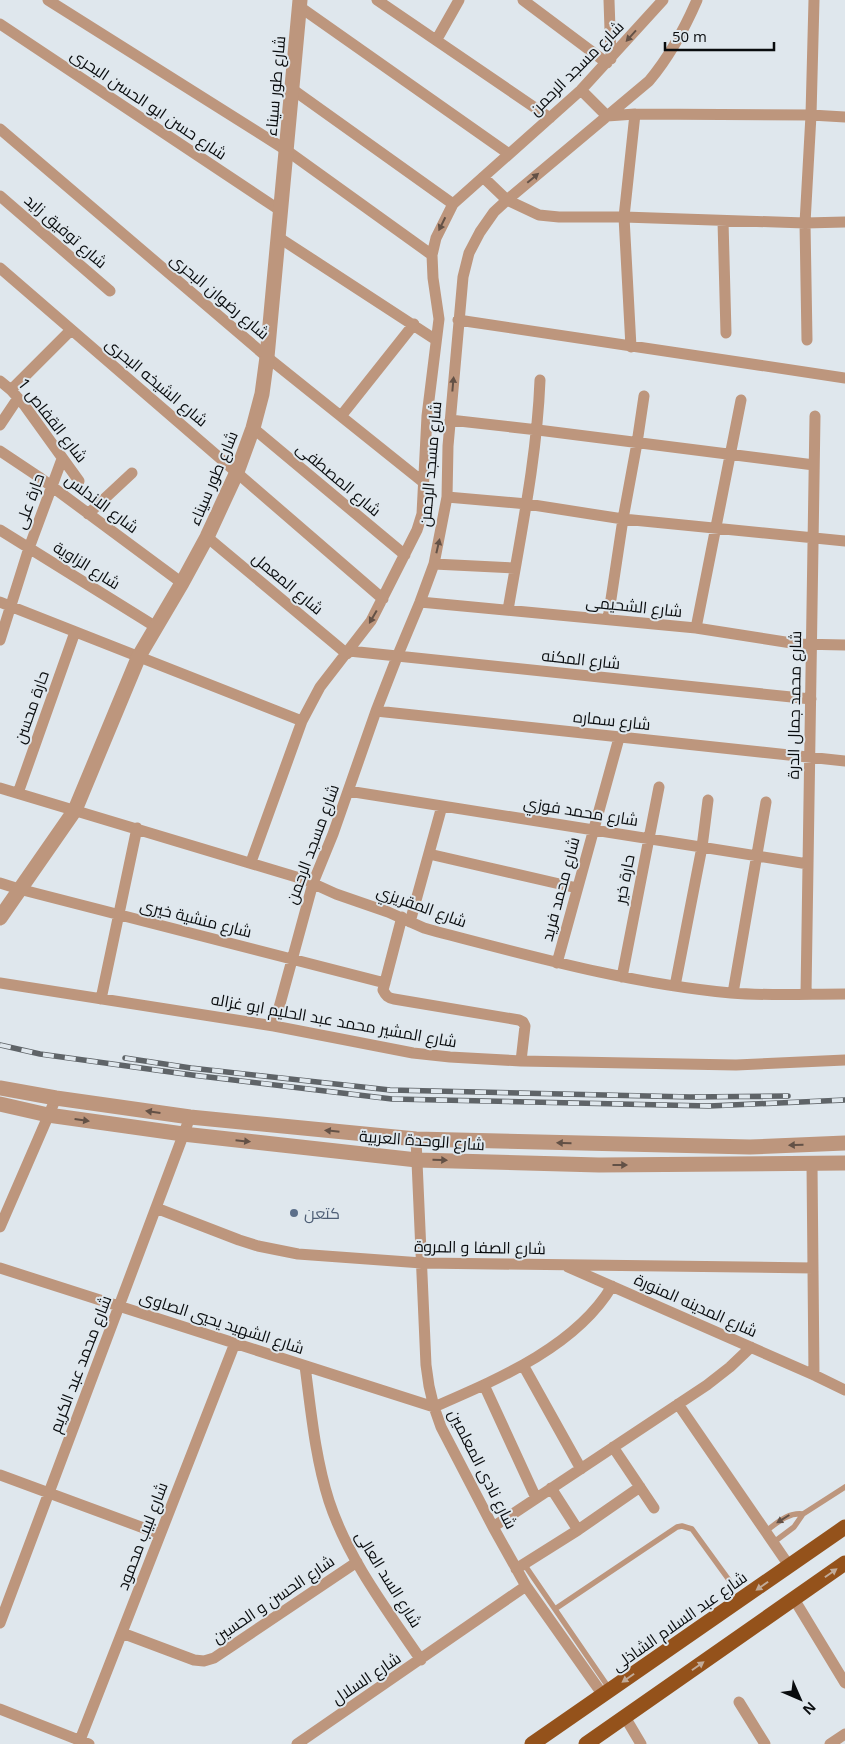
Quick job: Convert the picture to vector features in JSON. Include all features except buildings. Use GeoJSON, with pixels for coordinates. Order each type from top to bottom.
{"type":"FeatureCollection","features":[{"type":"Feature","properties":{"kind":"main road","name":"شارع عبد السلام الشاذلى"},"geometry":{"type":"LineString","coordinates":[[532,1744],[790,1567],[845,1527]]}},
{"type":"Feature","properties":{"kind":"main road"},"geometry":{"type":"LineString","coordinates":[[586,1744],[845,1563]]}},
{"type":"Feature","properties":{"kind":"street"},"geometry":{"type":"LineString","coordinates":[[48,0],[286,150],[432,255]]}},
{"type":"Feature","properties":{"kind":"street"},"geometry":{"type":"LineString","coordinates":[[377,0],[437,39],[550,118]]}},
{"type":"Feature","properties":{"kind":"street"},"geometry":{"type":"LineString","coordinates":[[437,39],[459,0]]}},
{"type":"Feature","properties":{"kind":"street"},"geometry":{"type":"LineString","coordinates":[[523,0],[609,61]]}},
{"type":"Feature","properties":{"kind":"street"},"geometry":{"type":"LineString","coordinates":[[609,0],[609,61]]}},
{"type":"Feature","properties":{"kind":"street","name":"شارع مسجد الرحمن"},"geometry":{"type":"LineString","coordinates":[[251,862],[302,721],[320,687],[371,620],[405,555],[417,530],[422,514],[427,416],[439,319],[433,278],[432,255],[436,238],[453,204],[581,90],[664,0]]}},
{"type":"Feature","properties":{"kind":"street","name":"شارع مسجد الرحمن"},"geometry":{"type":"LineString","coordinates":[[274,1026],[313,883],[327,850],[376,711],[434,564],[447,497],[447,463],[458,320],[463,277],[469,253],[480,232],[494,212],[506,200],[649,81],[663,64],[685,27],[697,0]]}},
{"type":"Feature","properties":{"kind":"street"},"geometry":{"type":"LineString","coordinates":[[807,340],[805,223],[811,115],[814,0]]}},
{"type":"Feature","properties":{"kind":"street"},"geometry":{"type":"LineString","coordinates":[[300,3],[509,154]]}},
{"type":"Feature","properties":{"kind":"street","name":"شارع طور سيناء"},"geometry":{"type":"LineString","coordinates":[[0,918],[75,810],[139,656],[207,537],[237,472],[253,428],[262,394],[267,357],[300,3]]}},
{"type":"Feature","properties":{"kind":"street","name":"شارع حسن ابو الحسن البحرى"},"geometry":{"type":"LineString","coordinates":[[0,24],[280,211]]}},
{"type":"Feature","properties":{"kind":"street"},"geometry":{"type":"LineString","coordinates":[[292,89],[453,204]]}},
{"type":"Feature","properties":{"kind":"street"},"geometry":{"type":"LineString","coordinates":[[581,90],[607,116],[635,114],[811,115],[845,117]]}},
{"type":"Feature","properties":{"kind":"street"},"geometry":{"type":"LineString","coordinates":[[631,346],[624,218],[635,114]]}},
{"type":"Feature","properties":{"kind":"street","name":"شارع رضوان البحرى"},"geometry":{"type":"LineString","coordinates":[[0,129],[267,357],[424,482]]}},
{"type":"Feature","properties":{"kind":"street"},"geometry":{"type":"LineString","coordinates":[[484,177],[506,200],[539,215],[805,223],[845,222]]}},
{"type":"Feature","properties":{"kind":"street","name":"شارع توفيق زايد"},"geometry":{"type":"LineString","coordinates":[[0,196],[110,291]]}},
{"type":"Feature","properties":{"kind":"street"},"geometry":{"type":"LineString","coordinates":[[722,221],[726,333]]}},
{"type":"Feature","properties":{"kind":"street"},"geometry":{"type":"LineString","coordinates":[[278,237],[436,340]]}},
{"type":"Feature","properties":{"kind":"street","name":"شارع الشيخه البحرى"},"geometry":{"type":"LineString","coordinates":[[0,268],[383,599]]}},
{"type":"Feature","properties":{"kind":"street"},"geometry":{"type":"LineString","coordinates":[[458,320],[845,378]]}},
{"type":"Feature","properties":{"kind":"street"},"geometry":{"type":"LineString","coordinates":[[340,416],[414,324]]}},
{"type":"Feature","properties":{"kind":"street"},"geometry":{"type":"LineString","coordinates":[[0,425],[15,394],[71,330]]}},
{"type":"Feature","properties":{"kind":"street"},"geometry":{"type":"LineString","coordinates":[[508,610],[538,430],[540,380]]}},
{"type":"Feature","properties":{"kind":"street","name":"شارع القفاص 1"},"geometry":{"type":"LineString","coordinates":[[0,381],[15,394],[78,481]]}},
{"type":"Feature","properties":{"kind":"street"},"geometry":{"type":"LineString","coordinates":[[608,620],[644,396]]}},
{"type":"Feature","properties":{"kind":"street"},"geometry":{"type":"LineString","coordinates":[[696,628],[741,400]]}},
{"type":"Feature","properties":{"kind":"street","name":"شارع محمد جمال الدرة"},"geometry":{"type":"LineString","coordinates":[[806,994],[814,416]]}},
{"type":"Feature","properties":{"kind":"street"},"geometry":{"type":"LineString","coordinates":[[450,420],[814,465]]}},
{"type":"Feature","properties":{"kind":"street","name":"شارع المصطفى"},"geometry":{"type":"LineString","coordinates":[[253,428],[405,555]]}},
{"type":"Feature","properties":{"kind":"street","name":"شارع الاندلس"},"geometry":{"type":"LineString","coordinates":[[0,452],[51,485],[182,583]]}},
{"type":"Feature","properties":{"kind":"street","name":"حارة على"},"geometry":{"type":"LineString","coordinates":[[0,640],[6,605],[30,548],[51,485],[62,459]]}},
{"type":"Feature","properties":{"kind":"street"},"geometry":{"type":"LineString","coordinates":[[88,514],[132,473]]}},
{"type":"Feature","properties":{"kind":"street"},"geometry":{"type":"LineString","coordinates":[[447,497],[527,504],[623,519],[845,542]]}},
{"type":"Feature","properties":{"kind":"street","name":"شارع الزاوية"},"geometry":{"type":"LineString","coordinates":[[0,530],[156,627]]}},
{"type":"Feature","properties":{"kind":"street","name":"شارع المعمل"},"geometry":{"type":"LineString","coordinates":[[207,537],[348,652]]}},
{"type":"Feature","properties":{"kind":"street"},"geometry":{"type":"LineString","coordinates":[[434,564],[515,568]]}},
{"type":"Feature","properties":{"kind":"street","name":"شارع الشحيمى"},"geometry":{"type":"LineString","coordinates":[[420,602],[696,628],[811,645],[845,645]]}},
{"type":"Feature","properties":{"kind":"street"},"geometry":{"type":"LineString","coordinates":[[6,605],[302,721]]}},
{"type":"Feature","properties":{"kind":"street","name":"حارة محسن"},"geometry":{"type":"LineString","coordinates":[[18,793],[75,632]]}},
{"type":"Feature","properties":{"kind":"street","name":"شارع المكنه"},"geometry":{"type":"LineString","coordinates":[[348,652],[811,699]]}},
{"type":"Feature","properties":{"kind":"street","name":"شارع سماره"},"geometry":{"type":"LineString","coordinates":[[376,711],[845,762]]}},
{"type":"Feature","properties":{"kind":"street","name":"شارع محمد فريد"},"geometry":{"type":"LineString","coordinates":[[557,963],[619,738]]}},
{"type":"Feature","properties":{"kind":"street","name":"حارة خير"},"geometry":{"type":"LineString","coordinates":[[622,977],[659,787]]}},
{"type":"Feature","properties":{"kind":"street","name":"شارع المقريزي"},"geometry":{"type":"LineString","coordinates":[[0,788],[251,862],[313,883],[336,894],[438,932],[557,963],[622,977],[733,993],[845,994]]}},
{"type":"Feature","properties":{"kind":"street","name":"شارع محمد فوزي"},"geometry":{"type":"LineString","coordinates":[[348,791],[808,864]]}},
{"type":"Feature","properties":{"kind":"street"},"geometry":{"type":"LineString","coordinates":[[675,986],[702,847],[708,800]]}},
{"type":"Feature","properties":{"kind":"street"},"geometry":{"type":"LineString","coordinates":[[733,993],[766,802]]}},
{"type":"Feature","properties":{"kind":"street"},"geometry":{"type":"LineString","coordinates":[[442,806],[429,854],[383,990],[389,998],[520,1020],[525,1026],[521,1061]]}},
{"type":"Feature","properties":{"kind":"street"},"geometry":{"type":"LineString","coordinates":[[101,999],[137,828]]}},
{"type":"Feature","properties":{"kind":"street"},"geometry":{"type":"LineString","coordinates":[[429,854],[577,888]]}},
{"type":"Feature","properties":{"kind":"street","name":"شارع منشية خيرى"},"geometry":{"type":"LineString","coordinates":[[0,883],[385,983]]}},
{"type":"Feature","properties":{"kind":"street","name":"شارع المشير محمد عبد الحليم ابو غزاله"},"geometry":{"type":"LineString","coordinates":[[0,983],[274,1026],[413,1053],[459,1058],[736,1065],[845,1060]]}},
{"type":"Feature","properties":{"kind":"street","name":"شارع الوحدة العربية"},"geometry":{"type":"LineString","coordinates":[[0,1088],[190,1117],[416,1139],[750,1147],[845,1143]]}},
{"type":"Feature","properties":{"kind":"street"},"geometry":{"type":"LineString","coordinates":[[0,1227],[56,1098]]}},
{"type":"Feature","properties":{"kind":"street","name":"شارع الوحدة العربية"},"geometry":{"type":"LineString","coordinates":[[0,1104],[48,1115],[184,1134],[417,1160],[599,1165],[845,1163]]}},
{"type":"Feature","properties":{"kind":"street","name":"شارع محمد عبد الكريم"},"geometry":{"type":"LineString","coordinates":[[0,1623],[190,1117]]}},
{"type":"Feature","properties":{"kind":"street","name":"شارع نادى المعلمين"},"geometry":{"type":"LineString","coordinates":[[416,1139],[426,1365],[428,1386],[434,1407],[450,1446],[492,1527],[520,1566],[526,1586],[606,1692]]}},
{"type":"Feature","properties":{"kind":"street"},"geometry":{"type":"LineString","coordinates":[[599,1165],[600,1144]]}},
{"type":"Feature","properties":{"kind":"street"},"geometry":{"type":"LineString","coordinates":[[812,1164],[814,1375]]}},
{"type":"Feature","properties":{"kind":"street","name":"شارع الصفا و المروة"},"geometry":{"type":"LineString","coordinates":[[156,1208],[239,1240],[278,1251],[298,1254],[422,1263],[812,1268]]}},
{"type":"Feature","properties":{"kind":"street","name":"شارع المدينه المنورة"},"geometry":{"type":"LineString","coordinates":[[564,1265],[845,1390]]}},
{"type":"Feature","properties":{"kind":"street","name":"شارع الشهيد يحيي الصاوى"},"geometry":{"type":"LineString","coordinates":[[0,1268],[434,1407]]}},
{"type":"Feature","properties":{"kind":"street"},"geometry":{"type":"LineString","coordinates":[[434,1407],[523,1365],[586,1320],[596,1310],[612,1286]]}},
{"type":"Feature","properties":{"kind":"street","name":"شارع لبيب محمود"},"geometry":{"type":"LineString","coordinates":[[84,1742],[122,1633],[235,1343]]}},
{"type":"Feature","properties":{"kind":"street"},"geometry":{"type":"LineString","coordinates":[[492,1527],[707,1385],[751,1347]]}},
{"type":"Feature","properties":{"kind":"street"},"geometry":{"type":"LineString","coordinates":[[523,1365],[580,1469]]}},
{"type":"Feature","properties":{"kind":"street","name":"شارع السد العالى"},"geometry":{"type":"LineString","coordinates":[[305,1366],[320,1472],[330,1503],[342,1533],[357,1562],[420,1660]]}},
{"type":"Feature","properties":{"kind":"street"},"geometry":{"type":"LineString","coordinates":[[484,1385],[536,1498]]}},
{"type":"Feature","properties":{"kind":"street"},"geometry":{"type":"LineString","coordinates":[[678,1404],[790,1567]]}},
{"type":"Feature","properties":{"kind":"street"},"geometry":{"type":"LineString","coordinates":[[613,1447],[654,1508]]}},
{"type":"Feature","properties":{"kind":"street"},"geometry":{"type":"LineString","coordinates":[[0,1476],[160,1534]]}},
{"type":"Feature","properties":{"kind":"street"},"geometry":{"type":"LineString","coordinates":[[520,1566],[578,1530],[640,1487]]}},
{"type":"Feature","properties":{"kind":"street"},"geometry":{"type":"LineString","coordinates":[[551,1488],[578,1530]]}},
{"type":"Feature","properties":{"kind":"street","name":"شارع الحسن و الحسين"},"geometry":{"type":"LineString","coordinates":[[122,1633],[194,1660],[204,1661],[214,1658],[357,1562]]}},
{"type":"Feature","properties":{"kind":"street","name":"شارع السلال"},"geometry":{"type":"LineString","coordinates":[[297,1744],[526,1586]]}},
{"type":"Feature","properties":{"kind":"street"},"geometry":{"type":"LineString","coordinates":[[0,1589],[11,1593]]}},
{"type":"Feature","properties":{"kind":"street"},"geometry":{"type":"LineString","coordinates":[[794,1599],[845,1683]]}},
{"type":"Feature","properties":{"kind":"street"},"geometry":{"type":"LineString","coordinates":[[739,1702],[765,1744]]}},
{"type":"Feature","properties":{"kind":"street"},"geometry":{"type":"LineString","coordinates":[[0,1709],[84,1742]]}},
{"type":"Feature","properties":{"kind":"street"},"geometry":{"type":"LineString","coordinates":[[625,1717],[641,1744]]}},
{"type":"Feature","properties":{"kind":"street"},"geometry":{"type":"LineString","coordinates":[[830,1744],[845,1734]]}},
{"type":"Feature","properties":{"kind":"lane"},"geometry":{"type":"LineString","coordinates":[[774,1542],[794,1527],[803,1514],[845,1487]]}},
{"type":"Feature","properties":{"kind":"lane"},"geometry":{"type":"LineString","coordinates":[[766,1531],[786,1516],[795,1513],[803,1514]]}},
{"type":"Feature","properties":{"kind":"lane"},"geometry":{"type":"LineString","coordinates":[[555,1609],[677,1527],[682,1526],[692,1529],[729,1580]]}},
{"type":"Feature","properties":{"kind":"lane"},"geometry":{"type":"LineString","coordinates":[[520,1566],[555,1609],[606,1692]]}},
{"type":"Feature","properties":{"kind":"railway"},"geometry":{"type":"LineString","coordinates":[[0,1045],[40,1054],[192,1075],[392,1099],[709,1106],[845,1100]]}},
{"type":"Feature","properties":{"kind":"railway"},"geometry":{"type":"LineString","coordinates":[[125,1058],[191,1068],[390,1090],[690,1097],[788,1096]]}},
{"type":"Feature","properties":{"kind":"place","name":"كتعن"},"geometry":{"type":"Point","coordinates":[294,1213]}}]}
